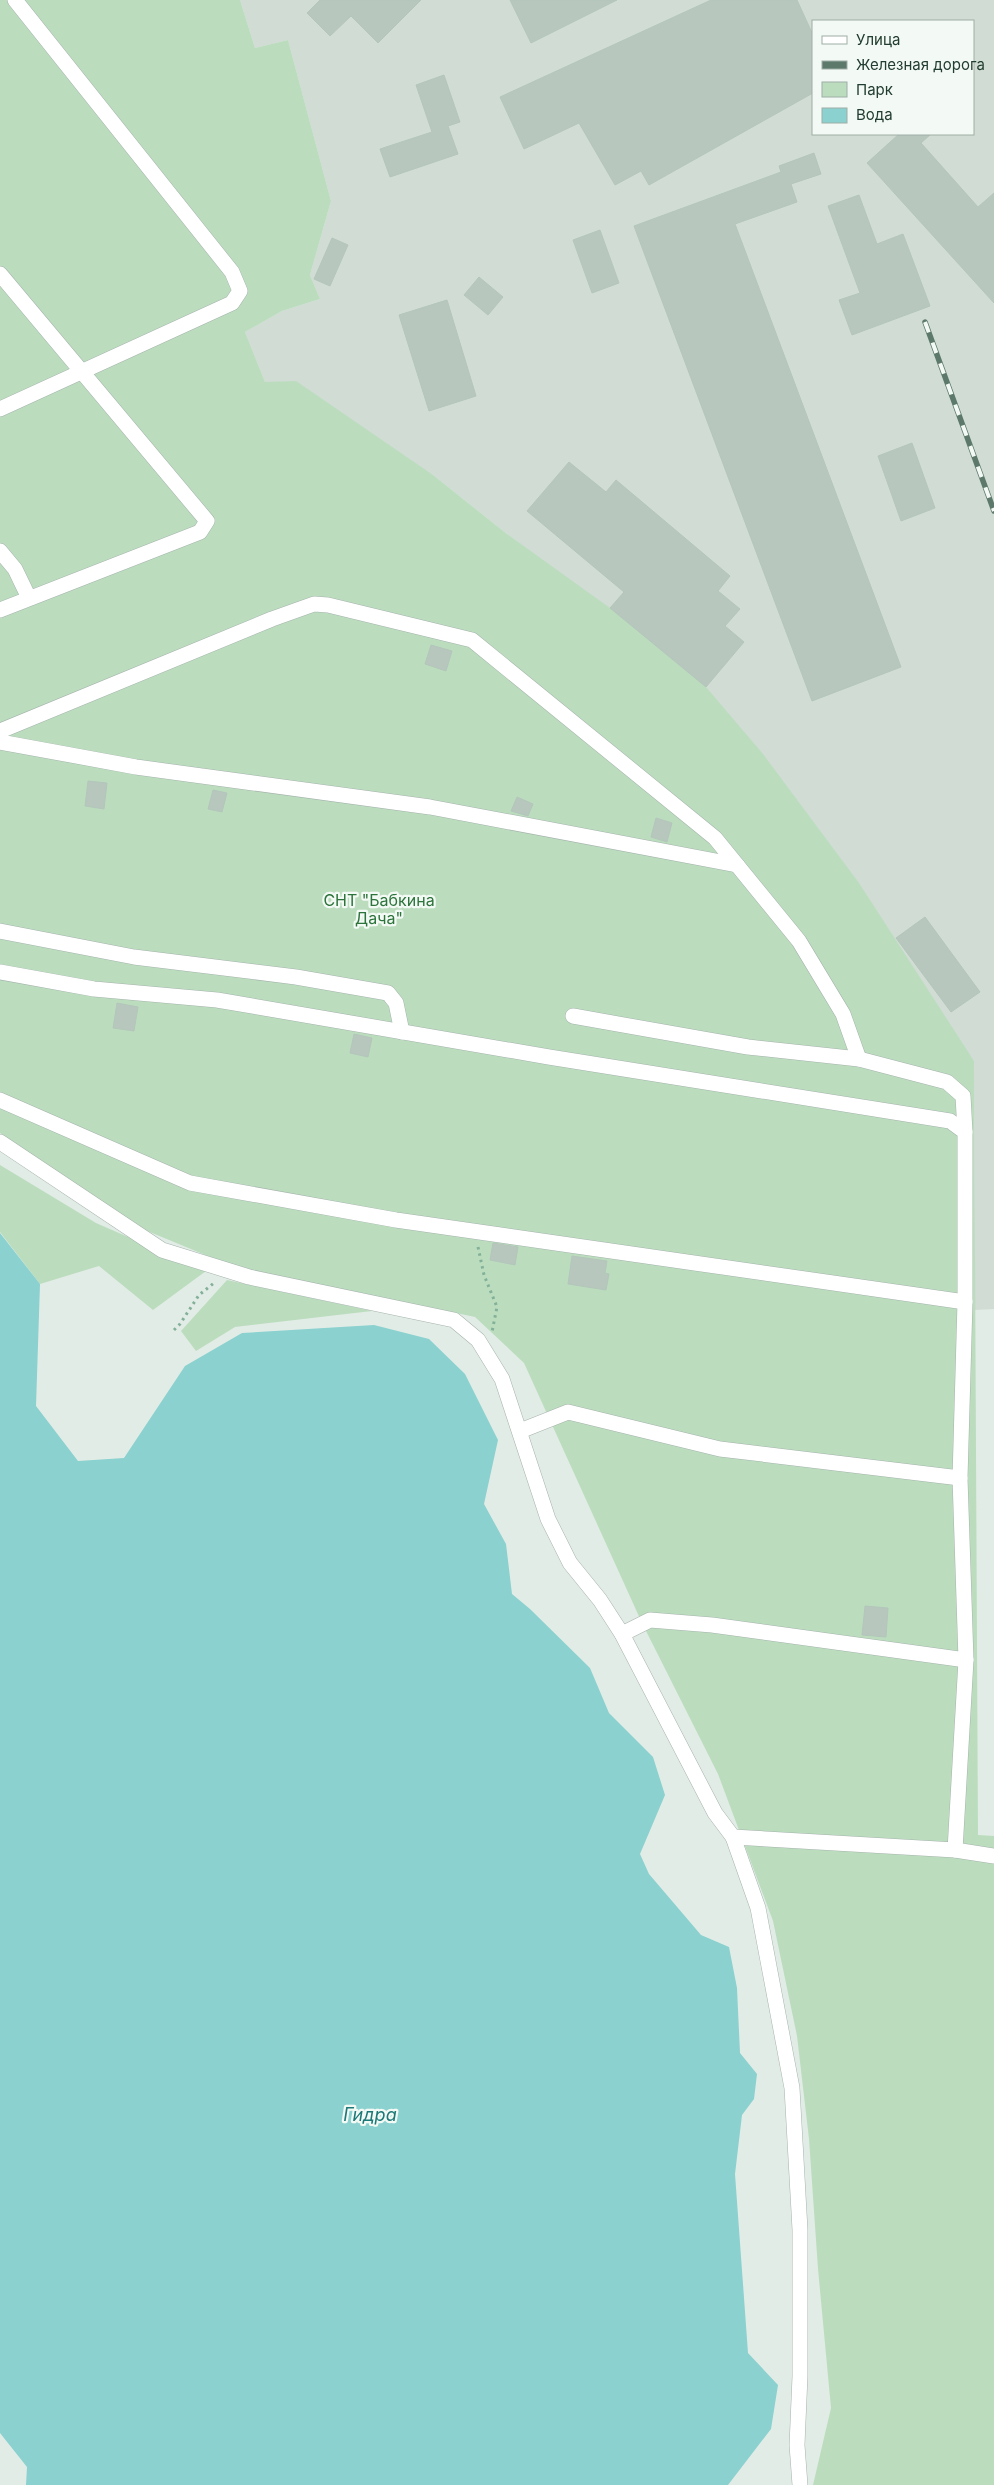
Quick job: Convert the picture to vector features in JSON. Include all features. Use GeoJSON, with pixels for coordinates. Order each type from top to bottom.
{"type":"FeatureCollection","features":[{"type":"Feature","properties":{"kind":"street"},"geometry":{"type":"LineString","coordinates":[[0,408],[232,303],[240,292],[232,272],[15,0]]}},
{"type":"Feature","properties":{"kind":"street"},"geometry":{"type":"LineString","coordinates":[[0,274],[207,521],[200,532],[0,610]]}},
{"type":"Feature","properties":{"kind":"street"},"geometry":{"type":"LineString","coordinates":[[0,551],[15,569],[29,598]]}},
{"type":"Feature","properties":{"kind":"street"},"geometry":{"type":"LineString","coordinates":[[0,731],[272,619],[314,604],[328,605],[472,640],[715,838],[799,941],[843,1014],[859,1059]]}},
{"type":"Feature","properties":{"kind":"street"},"geometry":{"type":"LineString","coordinates":[[0,742],[136,767],[430,807],[737,865]]}},
{"type":"Feature","properties":{"kind":"street"},"geometry":{"type":"LineString","coordinates":[[0,931],[134,957],[296,977],[388,994],[396,1003],[402,1032]]}},
{"type":"Feature","properties":{"kind":"street"},"geometry":{"type":"LineString","coordinates":[[0,972],[94,990],[217,1000],[950,1121],[965,1132]]}},
{"type":"Feature","properties":{"kind":"street"},"geometry":{"type":"LineString","coordinates":[[573,1016],[748,1047],[859,1059],[947,1082],[963,1096],[965,1132],[965,1302],[960,1478],[966,1660],[954,1850]]}},
{"type":"Feature","properties":{"kind":"street"},"geometry":{"type":"LineString","coordinates":[[0,1100],[190,1182],[396,1220],[965,1302]]}},
{"type":"Feature","properties":{"kind":"street"},"geometry":{"type":"LineString","coordinates":[[0,1142],[162,1250],[230,1271],[454,1320],[478,1340],[502,1379],[552,1528],[570,1563],[600,1600],[622,1634],[715,1813],[733,1837],[758,1908],[792,2088],[800,2230],[800,2376],[797,2445],[800,2485]]}},
{"type":"Feature","properties":{"kind":"street"},"geometry":{"type":"LineString","coordinates":[[520,1431],[568,1412],[720,1449],[960,1478]]}},
{"type":"Feature","properties":{"kind":"street"},"geometry":{"type":"LineString","coordinates":[[622,1634],[650,1620],[712,1625],[966,1660]]}},
{"type":"Feature","properties":{"kind":"street"},"geometry":{"type":"LineString","coordinates":[[733,1837],[954,1850],[994,1856]]}},
{"type":"Feature","properties":{"kind":"path"},"geometry":{"type":"LineString","coordinates":[[476,1231],[484,1275],[497,1308],[487,1355]]}},
{"type":"Feature","properties":{"kind":"path"},"geometry":{"type":"LineString","coordinates":[[174,1330],[199,1295],[230,1271]]}},
{"type":"Feature","properties":{"kind":"shaded area"},"geometry":{"type":"Polygon","coordinates":[[[240,0],[994,0],[994,1309],[975,1310],[974,1061],[507,534],[433,475],[265,382],[245,332],[282,311],[320,299],[310,275],[331,201],[288,40],[255,48],[240,0]]]}},
{"type":"Feature","properties":{"kind":"green space","name":"СНТ \"Бабкина Дача\""},"geometry":{"type":"Polygon","coordinates":[[[0,0],[240,0],[255,48],[288,40],[331,201],[310,275],[320,299],[282,311],[245,332],[265,382],[296,381],[433,475],[507,534],[610,608],[706,687],[763,754],[859,883],[974,1061],[978,1835],[994,1836],[994,2485],[813,2485],[831,2408],[818,2269],[809,2139],[797,2036],[773,1921],[718,1774],[642,1623],[524,1363],[475,1317],[232,1266],[140,1228],[0,1133],[0,0]]]}},
{"type":"Feature","properties":{"kind":"green space"},"geometry":{"type":"Polygon","coordinates":[[[0,1165],[96,1223],[206,1271],[153,1310],[99,1266],[40,1284],[0,1232],[0,1165]]]}},
{"type":"Feature","properties":{"kind":"green space"},"geometry":{"type":"Polygon","coordinates":[[[227,1280],[372,1311],[235,1327],[196,1351],[181,1331],[227,1280]]]}},
{"type":"Feature","properties":{"kind":"water","name":"Гидра"},"geometry":{"type":"Polygon","coordinates":[[[0,1233],[40,1284],[36,1406],[78,1461],[124,1458],[185,1366],[242,1333],[374,1325],[429,1339],[465,1374],[498,1440],[484,1504],[506,1544],[512,1594],[530,1609],[590,1668],[609,1713],[653,1757],[665,1795],[640,1854],[649,1874],[701,1935],[729,1947],[737,1988],[740,2053],[757,2074],[754,2099],[742,2115],[735,2174],[748,2353],[778,2385],[771,2429],[728,2485],[26,2485],[27,2467],[0,2433],[0,1233]]]}},
{"type":"Feature","properties":{"kind":"building"},"geometry":{"type":"Polygon","coordinates":[[[320,0],[421,0],[378,43],[351,16],[330,36],[307,13],[320,0]]]}},
{"type":"Feature","properties":{"kind":"building"},"geometry":{"type":"Polygon","coordinates":[[[510,0],[617,0],[531,43],[510,0]]]}},
{"type":"Feature","properties":{"kind":"building"},"geometry":{"type":"Polygon","coordinates":[[[711,0],[797,0],[812,33],[812,94],[649,185],[641,171],[615,185],[579,123],[524,149],[500,97],[711,0]]]}},
{"type":"Feature","properties":{"kind":"building"},"geometry":{"type":"Polygon","coordinates":[[[444,75],[460,122],[448,126],[458,154],[390,177],[380,149],[432,132],[416,85],[444,75]]]}},
{"type":"Feature","properties":{"kind":"building"},"geometry":{"type":"Polygon","coordinates":[[[898,135],[930,135],[921,143],[978,207],[994,193],[994,303],[867,163],[898,135]]]}},
{"type":"Feature","properties":{"kind":"building"},"geometry":{"type":"Polygon","coordinates":[[[814,153],[821,174],[791,184],[797,202],[735,224],[901,667],[812,701],[634,226],[781,172],[779,166],[814,153]]]}},
{"type":"Feature","properties":{"kind":"building"},"geometry":{"type":"Polygon","coordinates":[[[859,195],[877,244],[903,234],[930,306],[852,335],[839,300],[860,293],[828,206],[859,195]]]}},
{"type":"Feature","properties":{"kind":"building"},"geometry":{"type":"Polygon","coordinates":[[[600,230],[619,283],[592,293],[573,240],[600,230]]]}},
{"type":"Feature","properties":{"kind":"building"},"geometry":{"type":"Polygon","coordinates":[[[332,238],[348,245],[330,286],[314,279],[332,238]]]}},
{"type":"Feature","properties":{"kind":"building"},"geometry":{"type":"Polygon","coordinates":[[[479,277],[503,297],[488,315],[464,295],[479,277]]]}},
{"type":"Feature","properties":{"kind":"building"},"geometry":{"type":"Polygon","coordinates":[[[447,300],[476,396],[429,411],[399,315],[447,300]]]}},
{"type":"Feature","properties":{"kind":"building"},"geometry":{"type":"Polygon","coordinates":[[[912,443],[935,508],[901,521],[878,456],[912,443]]]}},
{"type":"Feature","properties":{"kind":"building"},"geometry":{"type":"Polygon","coordinates":[[[569,462],[606,492],[616,480],[730,576],[718,591],[740,609],[725,626],[744,642],[706,687],[610,608],[624,592],[527,511],[569,462]]]}},
{"type":"Feature","properties":{"kind":"building"},"geometry":{"type":"Polygon","coordinates":[[[431,645],[452,651],[446,671],[425,664],[431,645]]]}},
{"type":"Feature","properties":{"kind":"building"},"geometry":{"type":"Polygon","coordinates":[[[88,781],[107,783],[104,809],[85,806],[88,781]]]}},
{"type":"Feature","properties":{"kind":"building"},"geometry":{"type":"Polygon","coordinates":[[[213,790],[227,793],[222,812],[208,809],[213,790]]]}},
{"type":"Feature","properties":{"kind":"building"},"geometry":{"type":"Polygon","coordinates":[[[517,797],[533,804],[528,816],[511,811],[517,797]]]}},
{"type":"Feature","properties":{"kind":"building"},"geometry":{"type":"Polygon","coordinates":[[[656,818],[672,823],[667,842],[651,837],[656,818]]]}},
{"type":"Feature","properties":{"kind":"building"},"geometry":{"type":"Polygon","coordinates":[[[925,917],[980,992],[951,1012],[896,938],[925,917]]]}},
{"type":"Feature","properties":{"kind":"building"},"geometry":{"type":"Polygon","coordinates":[[[117,1003],[138,1007],[134,1031],[113,1028],[117,1003]]]}},
{"type":"Feature","properties":{"kind":"building"},"geometry":{"type":"Polygon","coordinates":[[[354,1034],[372,1038],[368,1057],[350,1053],[354,1034]]]}},
{"type":"Feature","properties":{"kind":"building"},"geometry":{"type":"Polygon","coordinates":[[[493,1243],[518,1247],[515,1265],[490,1260],[493,1243]]]}},
{"type":"Feature","properties":{"kind":"building"},"geometry":{"type":"Polygon","coordinates":[[[572,1256],[607,1261],[605,1273],[609,1274],[606,1290],[568,1284],[572,1256]]]}},
{"type":"Feature","properties":{"kind":"building"},"geometry":{"type":"Polygon","coordinates":[[[865,1606],[888,1608],[886,1637],[862,1635],[865,1606]]]}},
{"type":"Feature","properties":{"kind":"railway"},"geometry":{"type":"LineString","coordinates":[[925,322],[994,511]]}}]}
